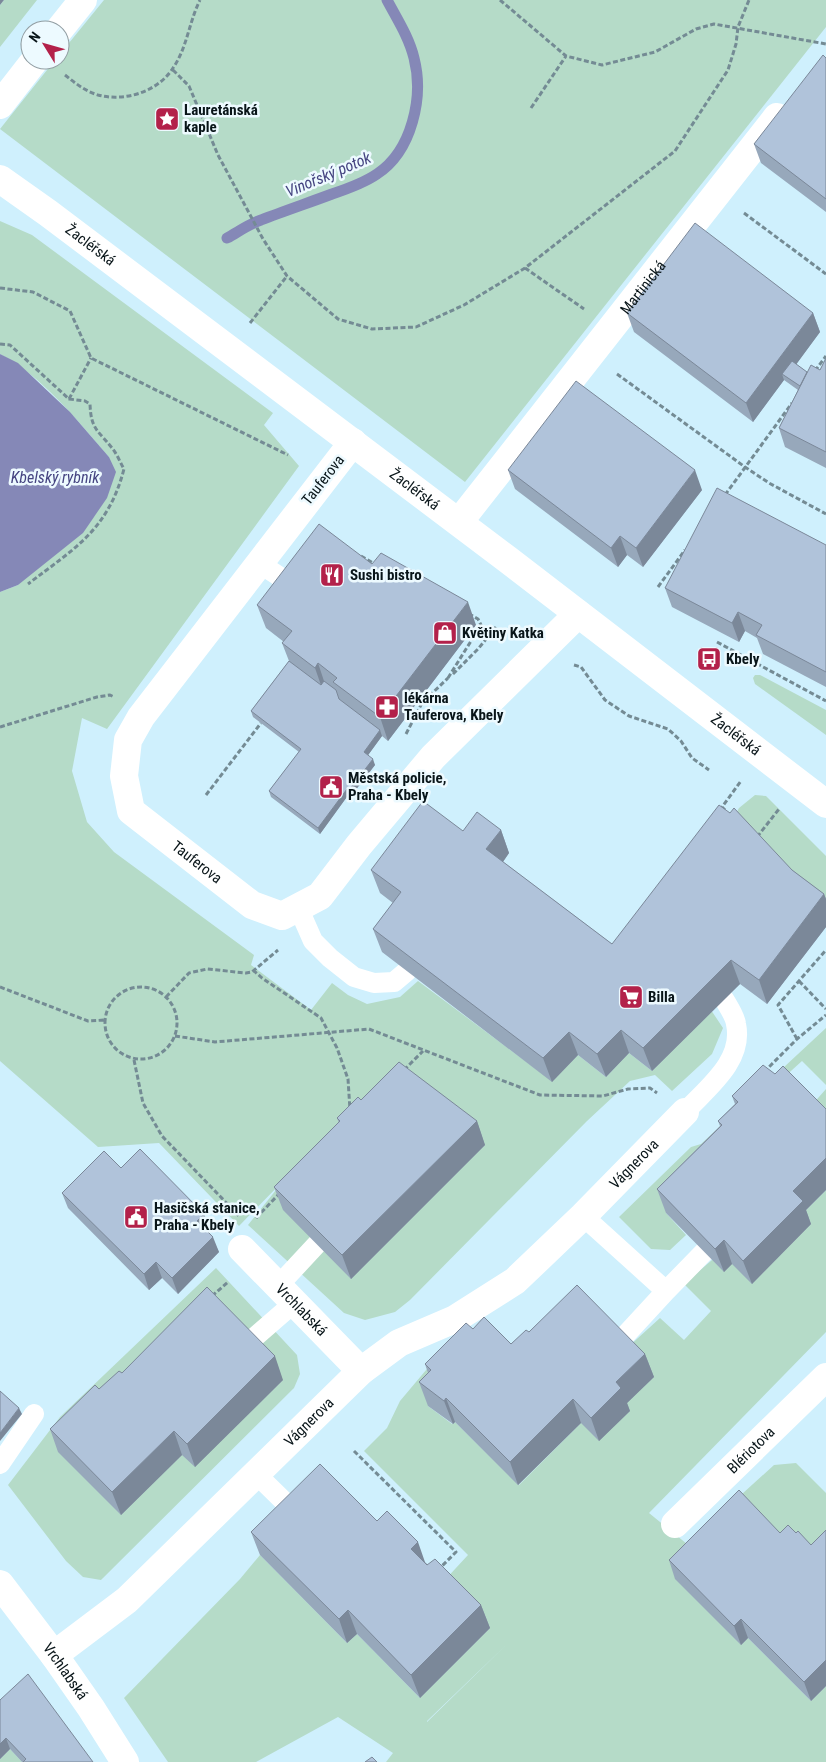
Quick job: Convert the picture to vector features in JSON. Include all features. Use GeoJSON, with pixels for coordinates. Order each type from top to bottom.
{"type":"FeatureCollection","features":[{"type":"Feature","properties":{"kind":"street"},"geometry":{"type":"LineString","coordinates":[[66,20],[83,0]]}},
{"type":"Feature","properties":{"kind":"street"},"geometry":{"type":"LineString","coordinates":[[0,105],[27,70]]}},
{"type":"Feature","properties":{"kind":"street","name":"Martinická"},"geometry":{"type":"LineString","coordinates":[[459,522],[795,95]]}},
{"type":"Feature","properties":{"kind":"street","name":"Žacléřská"},"geometry":{"type":"LineString","coordinates":[[0,179],[459,522],[826,804]]}},
{"type":"Feature","properties":{"kind":"street","name":"Tauferova"},"geometry":{"type":"LineString","coordinates":[[353,442],[141,717],[128,740],[124,776],[131,811],[252,905],[282,916],[320,896],[359,845],[433,757],[578,614]]}},
{"type":"Feature","properties":{"kind":"street","name":"Vágnerova"},"geometry":{"type":"LineString","coordinates":[[54,1655],[127,1600],[361,1371],[399,1343],[455,1319],[514,1281],[583,1216],[685,1112]]}},
{"type":"Feature","properties":{"kind":"street","name":"Vrchlabská"},"geometry":{"type":"LineString","coordinates":[[242,1249],[361,1371]]}},
{"type":"Feature","properties":{"kind":"street","name":"Blériotova"},"geometry":{"type":"LineString","coordinates":[[675,1524],[826,1377]]}},
{"type":"Feature","properties":{"kind":"street","name":"Vrchlabská"},"geometry":{"type":"LineString","coordinates":[[0,1584],[54,1655],[91,1708],[125,1762]]}},
{"type":"Feature","properties":{"kind":"lane"},"geometry":{"type":"LineString","coordinates":[[259,564],[296,588]]}},
{"type":"Feature","properties":{"kind":"lane"},"geometry":{"type":"LineString","coordinates":[[298,907],[313,941],[330,958],[354,976],[374,983],[394,982],[407,971]]}},
{"type":"Feature","properties":{"kind":"lane"},"geometry":{"type":"LineString","coordinates":[[685,1112],[727,1067],[736,1050],[736,1023],[724,999]]}},
{"type":"Feature","properties":{"kind":"lane"},"geometry":{"type":"LineString","coordinates":[[583,1216],[666,1291]]}},
{"type":"Feature","properties":{"kind":"lane"},"geometry":{"type":"LineString","coordinates":[[248,1343],[286,1295],[317,1244]]}},
{"type":"Feature","properties":{"kind":"lane"},"geometry":{"type":"LineString","coordinates":[[619,1342],[704,1252]]}},
{"type":"Feature","properties":{"kind":"lane"},"geometry":{"type":"LineString","coordinates":[[0,1464],[34,1414]]}},
{"type":"Feature","properties":{"kind":"lane"},"geometry":{"type":"LineString","coordinates":[[256,1474],[299,1516]]}},
{"type":"Feature","properties":{"kind":"path"},"geometry":{"type":"LineString","coordinates":[[61,71],[82,88],[98,95],[119,97],[141,94],[157,85],[173,70],[200,0]]}},
{"type":"Feature","properties":{"kind":"path"},"geometry":{"type":"LineString","coordinates":[[500,0],[566,56],[602,65],[655,52],[696,29],[714,24],[826,44]]}},
{"type":"Feature","properties":{"kind":"path"},"geometry":{"type":"LineString","coordinates":[[173,70],[189,86],[218,155],[263,239],[287,276],[338,319],[372,329],[416,327],[464,305],[525,268],[675,151],[728,70],[736,44],[738,27],[749,0]]}},
{"type":"Feature","properties":{"kind":"path"},"geometry":{"type":"LineString","coordinates":[[530,108],[566,56]]}},
{"type":"Feature","properties":{"kind":"path"},"geometry":{"type":"LineString","coordinates":[[717,193],[826,274]]}},
{"type":"Feature","properties":{"kind":"path"},"geometry":{"type":"LineString","coordinates":[[525,268],[612,328]]}},
{"type":"Feature","properties":{"kind":"path"},"geometry":{"type":"LineString","coordinates":[[247,328],[287,276]]}},
{"type":"Feature","properties":{"kind":"path"},"geometry":{"type":"LineString","coordinates":[[0,288],[33,292],[70,311],[91,358],[288,455]]}},
{"type":"Feature","properties":{"kind":"path"},"geometry":{"type":"LineString","coordinates":[[0,344],[10,345],[69,399],[85,401],[90,404],[90,418],[96,430],[113,449],[124,469],[112,504],[92,533],[28,584]]}},
{"type":"Feature","properties":{"kind":"path"},"geometry":{"type":"LineString","coordinates":[[591,354],[768,483],[826,514]]}},
{"type":"Feature","properties":{"kind":"path"},"geometry":{"type":"LineString","coordinates":[[814,372],[826,356]]}},
{"type":"Feature","properties":{"kind":"path"},"geometry":{"type":"LineString","coordinates":[[69,399],[91,358]]}},
{"type":"Feature","properties":{"kind":"path"},"geometry":{"type":"LineString","coordinates":[[722,500],[797,396]]}},
{"type":"Feature","properties":{"kind":"path"},"geometry":{"type":"LineString","coordinates":[[658,587],[687,548]]}},
{"type":"Feature","properties":{"kind":"path"},"geometry":{"type":"LineString","coordinates":[[352,552],[378,565]]}},
{"type":"Feature","properties":{"kind":"path"},"geometry":{"type":"LineString","coordinates":[[448,678],[481,625],[478,619],[470,615]]}},
{"type":"Feature","properties":{"kind":"path"},"geometry":{"type":"LineString","coordinates":[[402,741],[422,703],[478,649],[496,627]]}},
{"type":"Feature","properties":{"kind":"path"},"geometry":{"type":"LineString","coordinates":[[717,642],[826,701]]}},
{"type":"Feature","properties":{"kind":"path"},"geometry":{"type":"LineString","coordinates":[[566,663],[581,667],[605,700],[628,716],[668,729],[681,741],[692,758],[709,770]]}},
{"type":"Feature","properties":{"kind":"path"},"geometry":{"type":"LineString","coordinates":[[0,727],[96,698],[110,695],[117,700]]}},
{"type":"Feature","properties":{"kind":"path"},"geometry":{"type":"LineString","coordinates":[[206,795],[261,723]]}},
{"type":"Feature","properties":{"kind":"path"},"geometry":{"type":"LineString","coordinates":[[729,813],[722,807],[742,779]]}},
{"type":"Feature","properties":{"kind":"path"},"geometry":{"type":"LineString","coordinates":[[755,840],[781,806]]}},
{"type":"Feature","properties":{"kind":"path"},"geometry":{"type":"LineString","coordinates":[[166,997],[189,973],[207,969],[246,974],[284,945]]}},
{"type":"Feature","properties":{"kind":"path"},"geometry":{"type":"LineString","coordinates":[[797,1039],[778,1005],[826,950]]}},
{"type":"Feature","properties":{"kind":"path"},"geometry":{"type":"LineString","coordinates":[[253,970],[321,1018],[337,1048],[348,1078],[350,1114]]}},
{"type":"Feature","properties":{"kind":"path"},"geometry":{"type":"LineString","coordinates":[[799,981],[826,1009]]}},
{"type":"Feature","properties":{"kind":"path"},"geometry":{"type":"LineString","coordinates":[[0,987],[88,1021],[105,1020]]}},
{"type":"Feature","properties":{"kind":"path"},"geometry":{"type":"LineString","coordinates":[[146,987],[156,990],[166,997],[177,1015],[178,1025],[171,1045],[164,1052],[144,1060],[134,1060],[116,1050],[109,1041],[105,1031],[108,1009],[114,999],[122,992],[146,987]]}},
{"type":"Feature","properties":{"kind":"path"},"geometry":{"type":"LineString","coordinates":[[763,1074],[797,1039],[826,1015]]}},
{"type":"Feature","properties":{"kind":"path"},"geometry":{"type":"LineString","coordinates":[[175,1036],[215,1042],[369,1029],[540,1095],[603,1096],[628,1089],[650,1088],[685,1112]]}},
{"type":"Feature","properties":{"kind":"path"},"geometry":{"type":"LineString","coordinates":[[404,1070],[423,1051]]}},
{"type":"Feature","properties":{"kind":"path"},"geometry":{"type":"LineString","coordinates":[[134,1060],[143,1103],[162,1136],[241,1218]]}},
{"type":"Feature","properties":{"kind":"path"},"geometry":{"type":"LineString","coordinates":[[255,1218],[282,1191]]}},
{"type":"Feature","properties":{"kind":"path"},"geometry":{"type":"LineString","coordinates":[[205,1302],[234,1276]]}},
{"type":"Feature","properties":{"kind":"path"},"geometry":{"type":"LineString","coordinates":[[354,1451],[456,1552],[439,1569]]}},
{"type":"Feature","properties":{"kind":"green space"},"geometry":{"type":"Polygon","coordinates":[[[4,0],[37,0],[0,47],[0,5],[4,0]]]}},
{"type":"Feature","properties":{"kind":"green space"},"geometry":{"type":"Polygon","coordinates":[[[104,0],[826,0],[826,27],[465,482],[0,129],[47,70],[70,70],[70,42],[104,0]]]}},
{"type":"Feature","properties":{"kind":"green space"},"geometry":{"type":"Polygon","coordinates":[[[0,221],[32,235],[273,413],[264,425],[299,466],[107,729],[82,718],[72,771],[87,822],[114,852],[254,955],[251,965],[311,1010],[332,983],[348,995],[367,1004],[400,997],[418,981],[552,1081],[578,1055],[606,1077],[629,1053],[652,1071],[711,1010],[723,1028],[712,1054],[672,1091],[655,1075],[630,1081],[587,1121],[410,1300],[395,1312],[365,1320],[344,1313],[248,1225],[284,1180],[239,1226],[159,1143],[98,1147],[0,1061],[0,592],[18,585],[109,457],[72,414],[45,387],[0,354],[0,221]]]}},
{"type":"Feature","properties":{"kind":"green space"},"geometry":{"type":"Polygon","coordinates":[[[755,675],[760,675],[826,710],[826,735],[755,684],[753,678],[755,675]]]}},
{"type":"Feature","properties":{"kind":"green space"},"geometry":{"type":"Polygon","coordinates":[[[755,795],[766,796],[826,856],[826,913],[728,828],[739,808],[755,795]]]}},
{"type":"Feature","properties":{"kind":"green space"},"geometry":{"type":"Polygon","coordinates":[[[826,1028],[826,1085],[802,1061],[771,1089],[666,1213],[686,1235],[670,1250],[651,1249],[619,1217],[691,1147],[701,1144],[826,1028]]]}},
{"type":"Feature","properties":{"kind":"green space"},"geometry":{"type":"Polygon","coordinates":[[[826,1089],[826,1122],[811,1106],[826,1089]]]}},
{"type":"Feature","properties":{"kind":"green space"},"geometry":{"type":"Polygon","coordinates":[[[826,1190],[826,1332],[649,1513],[687,1544],[774,1465],[796,1463],[826,1493],[826,1556],[741,1645],[748,1638],[811,1701],[826,1686],[826,1762],[386,1762],[393,1753],[338,1717],[256,1762],[168,1762],[124,1698],[240,1579],[260,1555],[347,1643],[357,1634],[420,1698],[443,1582],[468,1555],[364,1451],[387,1428],[400,1401],[437,1357],[428,1406],[452,1424],[455,1422],[519,1485],[581,1423],[625,1406],[627,1348],[660,1318],[684,1340],[711,1311],[684,1284],[712,1260],[732,1264],[802,1214],[826,1190]],[[506,1645],[427,1721],[427,1722],[506,1645]]]}},
{"type":"Feature","properties":{"kind":"green space"},"geometry":{"type":"Polygon","coordinates":[[[216,1268],[297,1355],[300,1374],[294,1388],[101,1580],[83,1577],[66,1561],[8,1485],[60,1417],[216,1268]]]}},
{"type":"Feature","properties":{"kind":"green space"},"geometry":{"type":"Polygon","coordinates":[[[10,1749],[22,1762],[0,1762],[0,1759],[10,1749]]]}},
{"type":"Feature","properties":{"kind":"water","name":"Kbelský rybník"},"geometry":{"type":"Polygon","coordinates":[[[0,354],[18,363],[70,412],[109,457],[116,472],[107,498],[83,533],[18,585],[0,592],[0,354]]]}},
{"type":"Feature","properties":{"kind":"building"},"geometry":{"type":"Polygon","coordinates":[[[823,55],[826,58],[826,199],[754,144],[823,55]]]}},
{"type":"Feature","properties":{"kind":"building"},"geometry":{"type":"Polygon","coordinates":[[[695,223],[813,313],[746,403],[627,313],[695,223]]]}},
{"type":"Feature","properties":{"kind":"building"},"geometry":{"type":"Polygon","coordinates":[[[826,358],[826,452],[779,428],[811,365],[820,370],[826,358]]]}},
{"type":"Feature","properties":{"kind":"building"},"geometry":{"type":"Polygon","coordinates":[[[792,361],[807,372],[800,386],[782,374],[792,361]]]}},
{"type":"Feature","properties":{"kind":"building"},"geometry":{"type":"Polygon","coordinates":[[[576,381],[695,470],[636,548],[620,536],[611,548],[508,470],[576,381]]]}},
{"type":"Feature","properties":{"kind":"building"},"geometry":{"type":"Polygon","coordinates":[[[717,488],[826,545],[826,672],[756,635],[762,625],[738,612],[732,623],[665,588],[717,488]]]}},
{"type":"Feature","properties":{"kind":"building"},"geometry":{"type":"Polygon","coordinates":[[[319,524],[372,564],[381,553],[468,602],[380,717],[333,682],[337,678],[318,663],[315,668],[282,643],[292,631],[257,605],[319,524]]]}},
{"type":"Feature","properties":{"kind":"building"},"geometry":{"type":"Polygon","coordinates":[[[289,661],[321,685],[324,681],[336,690],[339,699],[380,730],[364,752],[373,759],[349,790],[347,789],[318,828],[269,791],[301,749],[251,711],[289,661]]]}},
{"type":"Feature","properties":{"kind":"building"},"geometry":{"type":"Polygon","coordinates":[[[423,801],[463,831],[477,812],[501,830],[486,849],[612,944],[719,805],[730,813],[734,808],[792,870],[824,894],[759,980],[731,960],[643,1048],[621,1030],[597,1054],[569,1032],[543,1058],[373,929],[401,892],[371,870],[423,801]]]}},
{"type":"Feature","properties":{"kind":"building"},"geometry":{"type":"Polygon","coordinates":[[[399,1062],[477,1121],[342,1255],[274,1187],[340,1121],[337,1118],[358,1097],[361,1100],[399,1062]]]}},
{"type":"Feature","properties":{"kind":"building"},"geometry":{"type":"Polygon","coordinates":[[[763,1065],[775,1074],[783,1066],[826,1109],[826,1158],[793,1191],[803,1201],[743,1261],[724,1240],[715,1249],[657,1189],[722,1125],[718,1121],[738,1102],[732,1096],[763,1065]]]}},
{"type":"Feature","properties":{"kind":"building"},"geometry":{"type":"Polygon","coordinates":[[[140,1149],[204,1214],[197,1221],[213,1237],[172,1278],[156,1262],[144,1274],[62,1193],[104,1151],[121,1168],[140,1149]]]}},
{"type":"Feature","properties":{"kind":"building"},"geometry":{"type":"Polygon","coordinates":[[[577,1285],[645,1354],[616,1382],[621,1388],[591,1418],[573,1399],[510,1462],[446,1398],[444,1401],[419,1382],[431,1370],[425,1364],[466,1323],[473,1329],[484,1317],[511,1344],[526,1330],[529,1332],[577,1285]]]}},
{"type":"Feature","properties":{"kind":"building"},"geometry":{"type":"Polygon","coordinates":[[[207,1287],[275,1356],[187,1444],[174,1431],[112,1492],[50,1429],[95,1385],[99,1389],[119,1371],[122,1373],[207,1287]]]}},
{"type":"Feature","properties":{"kind":"building"},"geometry":{"type":"Polygon","coordinates":[[[0,1391],[19,1408],[0,1433],[0,1391]]]}},
{"type":"Feature","properties":{"kind":"building"},"geometry":{"type":"Polygon","coordinates":[[[320,1464],[377,1521],[387,1511],[418,1542],[411,1549],[427,1565],[435,1559],[481,1605],[411,1675],[348,1610],[339,1619],[251,1532],[320,1464]]]}},
{"type":"Feature","properties":{"kind":"building"},"geometry":{"type":"Polygon","coordinates":[[[739,1490],[780,1533],[788,1525],[796,1533],[798,1531],[811,1545],[826,1530],[826,1660],[804,1682],[741,1619],[734,1626],[669,1560],[739,1490]]]}},
{"type":"Feature","properties":{"kind":"building"},"geometry":{"type":"Polygon","coordinates":[[[28,1674],[93,1762],[23,1762],[26,1759],[6,1738],[0,1744],[0,1700],[28,1674]]]}},
{"type":"Feature","properties":{"kind":"building"},"geometry":{"type":"Polygon","coordinates":[[[372,1757],[377,1762],[365,1762],[372,1757]]]}},
{"type":"Feature","properties":{"kind":"waterway","name":"Vinořský potok"},"geometry":{"type":"LineString","coordinates":[[227,238],[257,222],[367,180],[389,164],[399,152],[407,137],[416,106],[417,73],[409,43],[387,0]]}},
{"type":"Feature","properties":{"kind":"place","name":"Lauretánská kaple"},"geometry":{"type":"Point","coordinates":[167,119]}},
{"type":"Feature","properties":{"kind":"place","name":"Sushi bistro"},"geometry":{"type":"Point","coordinates":[332,575]}},
{"type":"Feature","properties":{"kind":"place","name":"Květiny Katka"},"geometry":{"type":"Point","coordinates":[445,633]}},
{"type":"Feature","properties":{"kind":"place","name":"Kbely"},"geometry":{"type":"Point","coordinates":[709,659]}},
{"type":"Feature","properties":{"kind":"place","name":"lékárna Tauferova, Kbely"},"geometry":{"type":"Point","coordinates":[387,707]}},
{"type":"Feature","properties":{"kind":"place","name":"Městská policie, Praha - Kbely"},"geometry":{"type":"Point","coordinates":[331,787]}},
{"type":"Feature","properties":{"kind":"place","name":"Billa"},"geometry":{"type":"Point","coordinates":[631,997]}},
{"type":"Feature","properties":{"kind":"place","name":"Hasičská stanice, Praha - Kbely"},"geometry":{"type":"Point","coordinates":[136,1217]}}]}
